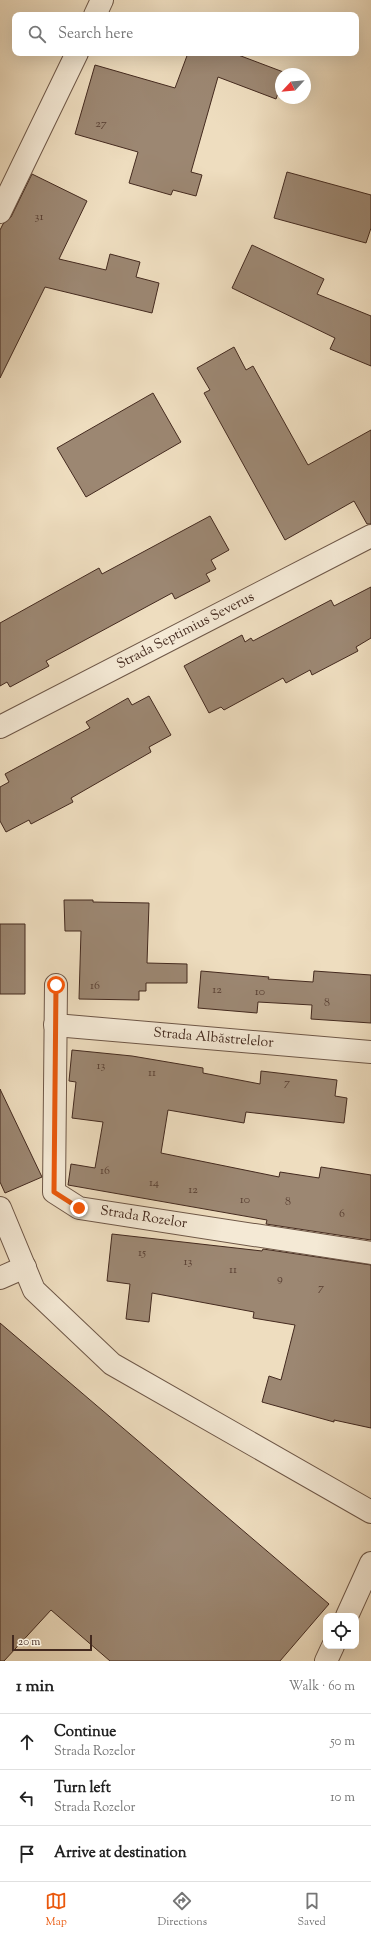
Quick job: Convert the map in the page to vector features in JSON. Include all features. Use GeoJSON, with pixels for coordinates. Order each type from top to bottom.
{"type":"FeatureCollection","features":[{"type":"Feature","properties":{"kind":"street"},"geometry":{"type":"LineString","coordinates":[[96,12],[102,0]]}},
{"type":"Feature","properties":{"kind":"street"},"geometry":{"type":"LineString","coordinates":[[0,212],[76,56]]}},
{"type":"Feature","properties":{"kind":"street","name":"Strada Septimius Severus"},"geometry":{"type":"LineString","coordinates":[[0,727],[371,536]]}},
{"type":"Feature","properties":{"kind":"street","name":"Strada Rozelor"},"geometry":{"type":"LineString","coordinates":[[56,985],[54,1192],[79,1208],[371,1253]]}},
{"type":"Feature","properties":{"kind":"street","name":"Strada Albăstrelelor"},"geometry":{"type":"LineString","coordinates":[[55,1025],[371,1052]]}},
{"type":"Feature","properties":{"kind":"street"},"geometry":{"type":"LineString","coordinates":[[0,1208],[34,1290],[112,1364],[371,1512]]}},
{"type":"Feature","properties":{"kind":"street"},"geometry":{"type":"LineString","coordinates":[[0,1278],[25,1267]]}},
{"type":"Feature","properties":{"kind":"street"},"geometry":{"type":"LineString","coordinates":[[348,1613],[371,1564]]}},
{"type":"Feature","properties":{"kind":"street"},"geometry":{"type":"LineString","coordinates":[[326,1661],[332,1649]]}},
{"type":"Feature","properties":{"kind":"building"},"geometry":{"type":"Polygon","coordinates":[[[187,56],[241,56],[275,69],[275,99],[218,77],[191,172],[202,175],[196,196],[173,190],[171,195],[129,183],[138,152],[75,134],[95,65],[175,88],[187,56]]]}},
{"type":"Feature","properties":{"kind":"building"},"geometry":{"type":"Polygon","coordinates":[[[287,172],[371,195],[371,228],[366,243],[274,218],[287,172]]]}},
{"type":"Feature","properties":{"kind":"building"},"geometry":{"type":"Polygon","coordinates":[[[32,174],[87,201],[59,259],[106,270],[110,254],[140,262],[136,277],[159,283],[152,313],[45,287],[0,378],[0,230],[3,224],[11,217],[32,174]]]}},
{"type":"Feature","properties":{"kind":"building"},"geometry":{"type":"Polygon","coordinates":[[[252,245],[324,279],[317,294],[371,316],[371,366],[330,349],[335,338],[232,288],[252,245]]]}},
{"type":"Feature","properties":{"kind":"building"},"geometry":{"type":"Polygon","coordinates":[[[234,347],[246,370],[253,366],[308,465],[371,430],[371,524],[367,524],[354,501],[285,540],[204,393],[210,390],[197,368],[234,347]]]}},
{"type":"Feature","properties":{"kind":"building"},"geometry":{"type":"Polygon","coordinates":[[[153,393],[181,442],[86,497],[57,448],[153,393]]]}},
{"type":"Feature","properties":{"kind":"building"},"geometry":{"type":"Polygon","coordinates":[[[210,516],[229,550],[211,560],[216,569],[206,574],[210,581],[175,599],[172,593],[46,661],[49,666],[10,687],[7,682],[0,686],[0,623],[99,568],[102,574],[210,516]]]}},
{"type":"Feature","properties":{"kind":"building"},"geometry":{"type":"Polygon","coordinates":[[[371,587],[371,638],[356,647],[358,651],[312,675],[310,670],[286,683],[283,678],[224,710],[221,707],[209,713],[184,666],[242,635],[245,642],[251,638],[253,641],[331,600],[334,606],[371,587]]]}},
{"type":"Feature","properties":{"kind":"building"},"geometry":{"type":"Polygon","coordinates":[[[149,696],[171,735],[149,747],[151,752],[71,798],[73,802],[31,824],[29,820],[6,832],[0,821],[0,787],[9,782],[5,774],[90,728],[86,722],[128,698],[132,705],[149,696]]]}},
{"type":"Feature","properties":{"kind":"building"},"geometry":{"type":"Polygon","coordinates":[[[64,900],[149,903],[147,963],[187,964],[187,983],[146,983],[146,991],[139,991],[139,1000],[79,999],[81,931],[65,931],[64,900]]]}},
{"type":"Feature","properties":{"kind":"building"},"geometry":{"type":"Polygon","coordinates":[[[0,924],[25,924],[25,994],[0,994],[0,924]]]}},
{"type":"Feature","properties":{"kind":"building"},"geometry":{"type":"Polygon","coordinates":[[[201,971],[269,977],[268,979],[313,982],[314,971],[371,975],[371,1023],[311,1019],[312,1005],[258,1002],[257,1013],[198,1008],[201,971]]]}},
{"type":"Feature","properties":{"kind":"building"},"geometry":{"type":"Polygon","coordinates":[[[72,1050],[132,1056],[203,1068],[203,1073],[260,1084],[261,1071],[337,1080],[335,1096],[347,1098],[344,1123],[246,1112],[244,1123],[168,1110],[161,1153],[279,1177],[280,1172],[319,1178],[321,1167],[371,1175],[371,1240],[266,1224],[267,1220],[68,1185],[71,1164],[95,1168],[103,1122],[72,1118],[76,1082],[69,1081],[72,1050]]]}},
{"type":"Feature","properties":{"kind":"building"},"geometry":{"type":"Polygon","coordinates":[[[0,1089],[42,1177],[5,1193],[0,1182],[0,1089]]]}},
{"type":"Feature","properties":{"kind":"building"},"geometry":{"type":"Polygon","coordinates":[[[112,1234],[262,1251],[263,1249],[371,1265],[371,1428],[334,1420],[334,1422],[262,1402],[269,1376],[281,1380],[295,1325],[253,1318],[254,1312],[152,1293],[149,1322],[126,1319],[130,1284],[107,1281],[112,1234]]]}},
{"type":"Feature","properties":{"kind":"building"},"geometry":{"type":"Polygon","coordinates":[[[0,1323],[329,1604],[280,1661],[110,1661],[51,1610],[4,1661],[0,1661],[0,1323]]]}},
{"type":"Feature","properties":{"kind":"route"},"geometry":{"type":"LineString","coordinates":[[56,985],[54,1192],[79,1208]]}}]}
